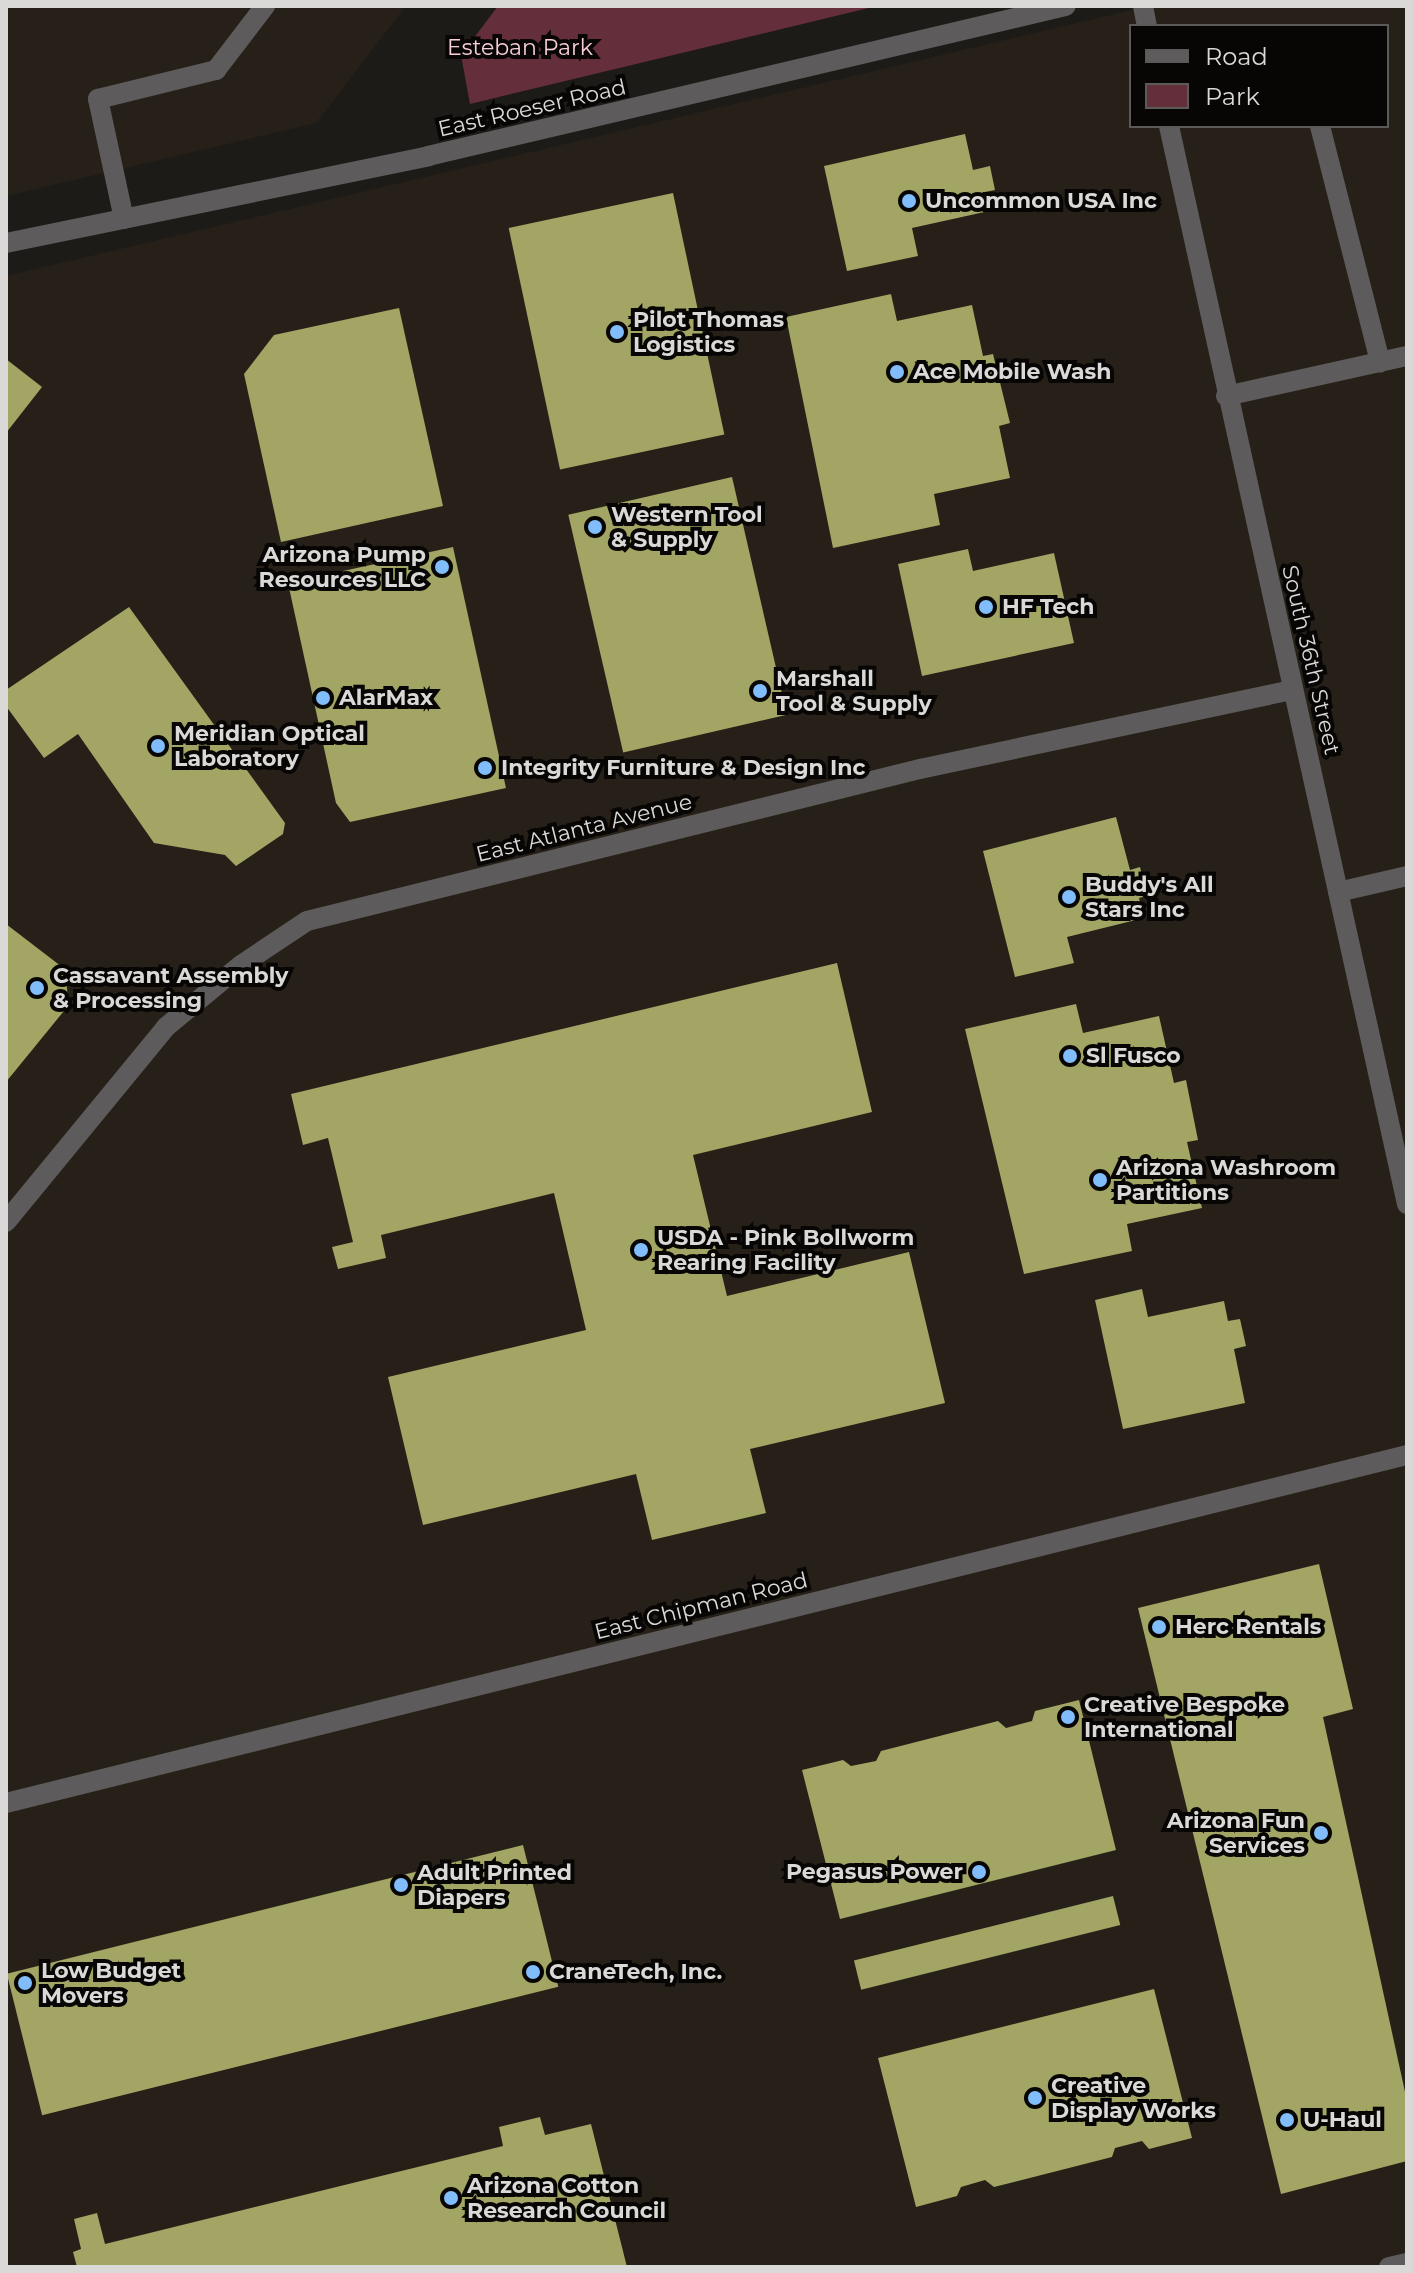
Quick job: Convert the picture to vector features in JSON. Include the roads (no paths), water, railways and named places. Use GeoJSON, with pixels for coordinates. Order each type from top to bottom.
{"type":"FeatureCollection","features":[{"type":"Feature","properties":{"kind":"street"},"geometry":{"type":"LineString","coordinates":[[124,219],[98,99],[216,70],[265,6]]}},
{"type":"Feature","properties":{"kind":"street","name":"East Roeser Road"},"geometry":{"type":"LineString","coordinates":[[6,243],[686,98],[1066,6]]}},
{"type":"Feature","properties":{"kind":"street","name":"South 36th Street"},"geometry":{"type":"LineString","coordinates":[[1169,128],[1226,396],[1407,1204]]}},
{"type":"Feature","properties":{"kind":"street"},"geometry":{"type":"LineString","coordinates":[[1321,128],[1380,362]]}},
{"type":"Feature","properties":{"kind":"street"},"geometry":{"type":"LineString","coordinates":[[1226,396],[1407,356]]}},
{"type":"Feature","properties":{"kind":"street","name":"East Atlanta Avenue"},"geometry":{"type":"LineString","coordinates":[[6,1222],[166,1027],[241,965],[307,921],[920,769],[1293,690]]}},
{"type":"Feature","properties":{"kind":"street"},"geometry":{"type":"LineString","coordinates":[[1338,892],[1407,876]]}},
{"type":"Feature","properties":{"kind":"street","name":"East Chipman Road"},"geometry":{"type":"LineString","coordinates":[[6,1803],[1407,1455]]}},
{"type":"Feature","properties":{"kind":"street"},"geometry":{"type":"LineString","coordinates":[[1389,2267],[1407,2263]]}},
{"type":"Feature","properties":{"kind":"place","name":"Uncommon USA Inc"},"geometry":{"type":"Point","coordinates":[909,201]}},
{"type":"Feature","properties":{"kind":"place","name":"Pilot Thomas Logistics"},"geometry":{"type":"Point","coordinates":[617,332]}},
{"type":"Feature","properties":{"kind":"place","name":"Ace Mobile Wash"},"geometry":{"type":"Point","coordinates":[897,372]}},
{"type":"Feature","properties":{"kind":"place","name":"Western Tool & Supply"},"geometry":{"type":"Point","coordinates":[595,527]}},
{"type":"Feature","properties":{"kind":"place","name":"Arizona Pump Resources LLC"},"geometry":{"type":"Point","coordinates":[442,567]}},
{"type":"Feature","properties":{"kind":"place","name":"HF Tech"},"geometry":{"type":"Point","coordinates":[986,607]}},
{"type":"Feature","properties":{"kind":"place","name":"Marshall Tool & Supply"},"geometry":{"type":"Point","coordinates":[760,691]}},
{"type":"Feature","properties":{"kind":"place","name":"AlarMax"},"geometry":{"type":"Point","coordinates":[323,698]}},
{"type":"Feature","properties":{"kind":"place","name":"Meridian Optical Laboratory"},"geometry":{"type":"Point","coordinates":[158,746]}},
{"type":"Feature","properties":{"kind":"place","name":"Integrity Furniture & Design Inc"},"geometry":{"type":"Point","coordinates":[485,768]}},
{"type":"Feature","properties":{"kind":"place","name":"Buddy's All Stars Inc"},"geometry":{"type":"Point","coordinates":[1069,897]}},
{"type":"Feature","properties":{"kind":"place","name":"Cassavant Assembly & Processing"},"geometry":{"type":"Point","coordinates":[37,988]}},
{"type":"Feature","properties":{"kind":"place","name":"Sl Fusco"},"geometry":{"type":"Point","coordinates":[1070,1056]}},
{"type":"Feature","properties":{"kind":"place","name":"Arizona Washroom Partitions"},"geometry":{"type":"Point","coordinates":[1100,1180]}},
{"type":"Feature","properties":{"kind":"place","name":"USDA - Pink Bollworm Rearing Facility"},"geometry":{"type":"Point","coordinates":[641,1250]}},
{"type":"Feature","properties":{"kind":"place","name":"Herc Rentals"},"geometry":{"type":"Point","coordinates":[1159,1627]}},
{"type":"Feature","properties":{"kind":"place","name":"Creative Bespoke International"},"geometry":{"type":"Point","coordinates":[1068,1717]}},
{"type":"Feature","properties":{"kind":"place","name":"Arizona Fun Services"},"geometry":{"type":"Point","coordinates":[1321,1833]}},
{"type":"Feature","properties":{"kind":"place","name":"Pegasus Power"},"geometry":{"type":"Point","coordinates":[979,1872]}},
{"type":"Feature","properties":{"kind":"place","name":"Adult Printed Diapers"},"geometry":{"type":"Point","coordinates":[401,1885]}},
{"type":"Feature","properties":{"kind":"place","name":"CraneTech, Inc."},"geometry":{"type":"Point","coordinates":[533,1972]}},
{"type":"Feature","properties":{"kind":"place","name":"Low Budget Movers"},"geometry":{"type":"Point","coordinates":[25,1983]}},
{"type":"Feature","properties":{"kind":"place","name":"Creative Display Works"},"geometry":{"type":"Point","coordinates":[1035,2098]}},
{"type":"Feature","properties":{"kind":"place","name":"U-Haul"},"geometry":{"type":"Point","coordinates":[1287,2120]}},
{"type":"Feature","properties":{"kind":"place","name":"Arizona Cotton Research Council"},"geometry":{"type":"Point","coordinates":[451,2198]}},
{"type":"Feature","properties":{"kind":"park label","name":"Esteban Park"},"geometry":{"type":"Point","coordinates":[520,48]}}]}
